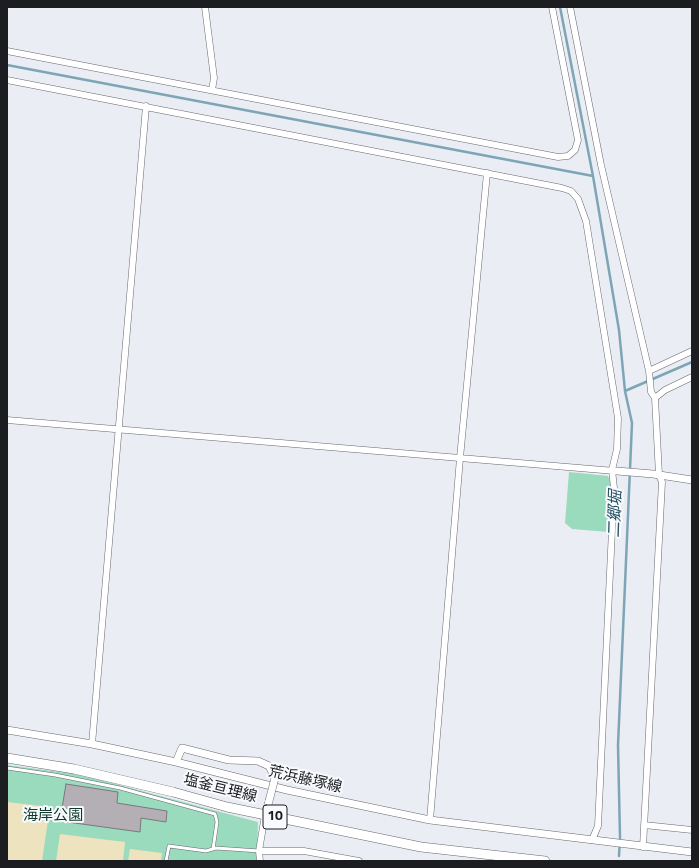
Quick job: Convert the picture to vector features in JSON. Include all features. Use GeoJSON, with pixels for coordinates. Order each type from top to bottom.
{"type":"FeatureCollection","features":[{"type":"Feature","properties":{"kind":"main road","name":"塩釜亘理線"},"geometry":{"type":"LineString","coordinates":[[7,758],[74,769],[265,815],[421,846],[545,861]]}},
{"type":"Feature","properties":{"kind":"street"},"geometry":{"type":"LineString","coordinates":[[205,7],[214,78],[212,90]]}},
{"type":"Feature","properties":{"kind":"street"},"geometry":{"type":"LineString","coordinates":[[7,51],[558,156],[568,156],[574,150],[578,140],[552,7]]}},
{"type":"Feature","properties":{"kind":"street"},"geometry":{"type":"LineString","coordinates":[[570,7],[601,165],[649,373],[653,395],[656,474],[662,482],[644,825],[640,846],[692,852]]}},
{"type":"Feature","properties":{"kind":"street"},"geometry":{"type":"LineString","coordinates":[[7,80],[562,188],[571,191],[578,199],[583,208],[586,222],[618,418],[598,826],[595,841]]}},
{"type":"Feature","properties":{"kind":"street"},"geometry":{"type":"LineString","coordinates":[[92,744],[146,106]]}},
{"type":"Feature","properties":{"kind":"street"},"geometry":{"type":"LineString","coordinates":[[430,820],[460,458],[488,173]]}},
{"type":"Feature","properties":{"kind":"street"},"geometry":{"type":"LineString","coordinates":[[649,373],[692,351]]}},
{"type":"Feature","properties":{"kind":"street"},"geometry":{"type":"LineString","coordinates":[[653,395],[692,377]]}},
{"type":"Feature","properties":{"kind":"street"},"geometry":{"type":"LineString","coordinates":[[7,420],[656,474],[692,480]]}},
{"type":"Feature","properties":{"kind":"street","name":"荒浜藤塚線"},"geometry":{"type":"LineString","coordinates":[[7,730],[92,744],[176,762],[287,790],[430,820],[640,846]]}},
{"type":"Feature","properties":{"kind":"street"},"geometry":{"type":"LineString","coordinates":[[176,762],[182,748],[229,760],[258,761],[269,766],[275,778],[265,815],[259,851],[260,861]]}},
{"type":"Feature","properties":{"kind":"street"},"geometry":{"type":"LineString","coordinates":[[644,825],[692,830]]}},
{"type":"Feature","properties":{"kind":"street"},"geometry":{"type":"LineString","coordinates":[[259,851],[304,851],[359,861]]}},
{"type":"Feature","properties":{"kind":"lane"},"geometry":{"type":"LineString","coordinates":[[7,768],[55,775],[120,788],[215,814],[217,822],[213,849]]}},
{"type":"Feature","properties":{"kind":"lane"},"geometry":{"type":"LineString","coordinates":[[166,861],[169,846],[206,852],[213,849],[259,851]]}},
{"type":"Feature","properties":{"kind":"green space"},"geometry":{"type":"Polygon","coordinates":[[[569,472],[608,476],[611,484],[609,532],[572,529],[565,523],[569,472]]]}},
{"type":"Feature","properties":{"kind":"green space","name":"海岸公園"},"geometry":{"type":"Polygon","coordinates":[[[7,765],[82,775],[258,822],[257,861],[7,861],[7,765]]]}},
{"type":"Feature","properties":{"kind":"sand"},"geometry":{"type":"Polygon","coordinates":[[[7,802],[50,807],[42,861],[7,861],[7,802]]]}},
{"type":"Feature","properties":{"kind":"sand"},"geometry":{"type":"Polygon","coordinates":[[[60,834],[125,842],[123,861],[56,861],[60,834]]]}},
{"type":"Feature","properties":{"kind":"sand"},"geometry":{"type":"Polygon","coordinates":[[[130,849],[162,853],[161,861],[128,861],[130,849]]]}},
{"type":"Feature","properties":{"kind":"building"},"geometry":{"type":"Polygon","coordinates":[[[66,784],[118,792],[117,803],[167,811],[166,822],[141,818],[140,832],[60,821],[66,784]]]}},
{"type":"Feature","properties":{"kind":"waterway","name":"二郷堀"},"geometry":{"type":"LineString","coordinates":[[560,7],[593,176],[619,330],[625,391],[632,423],[618,745],[619,856]]}},
{"type":"Feature","properties":{"kind":"waterway"},"geometry":{"type":"LineString","coordinates":[[7,65],[593,176]]}},
{"type":"Feature","properties":{"kind":"waterway"},"geometry":{"type":"LineString","coordinates":[[625,391],[692,362]]}}]}
